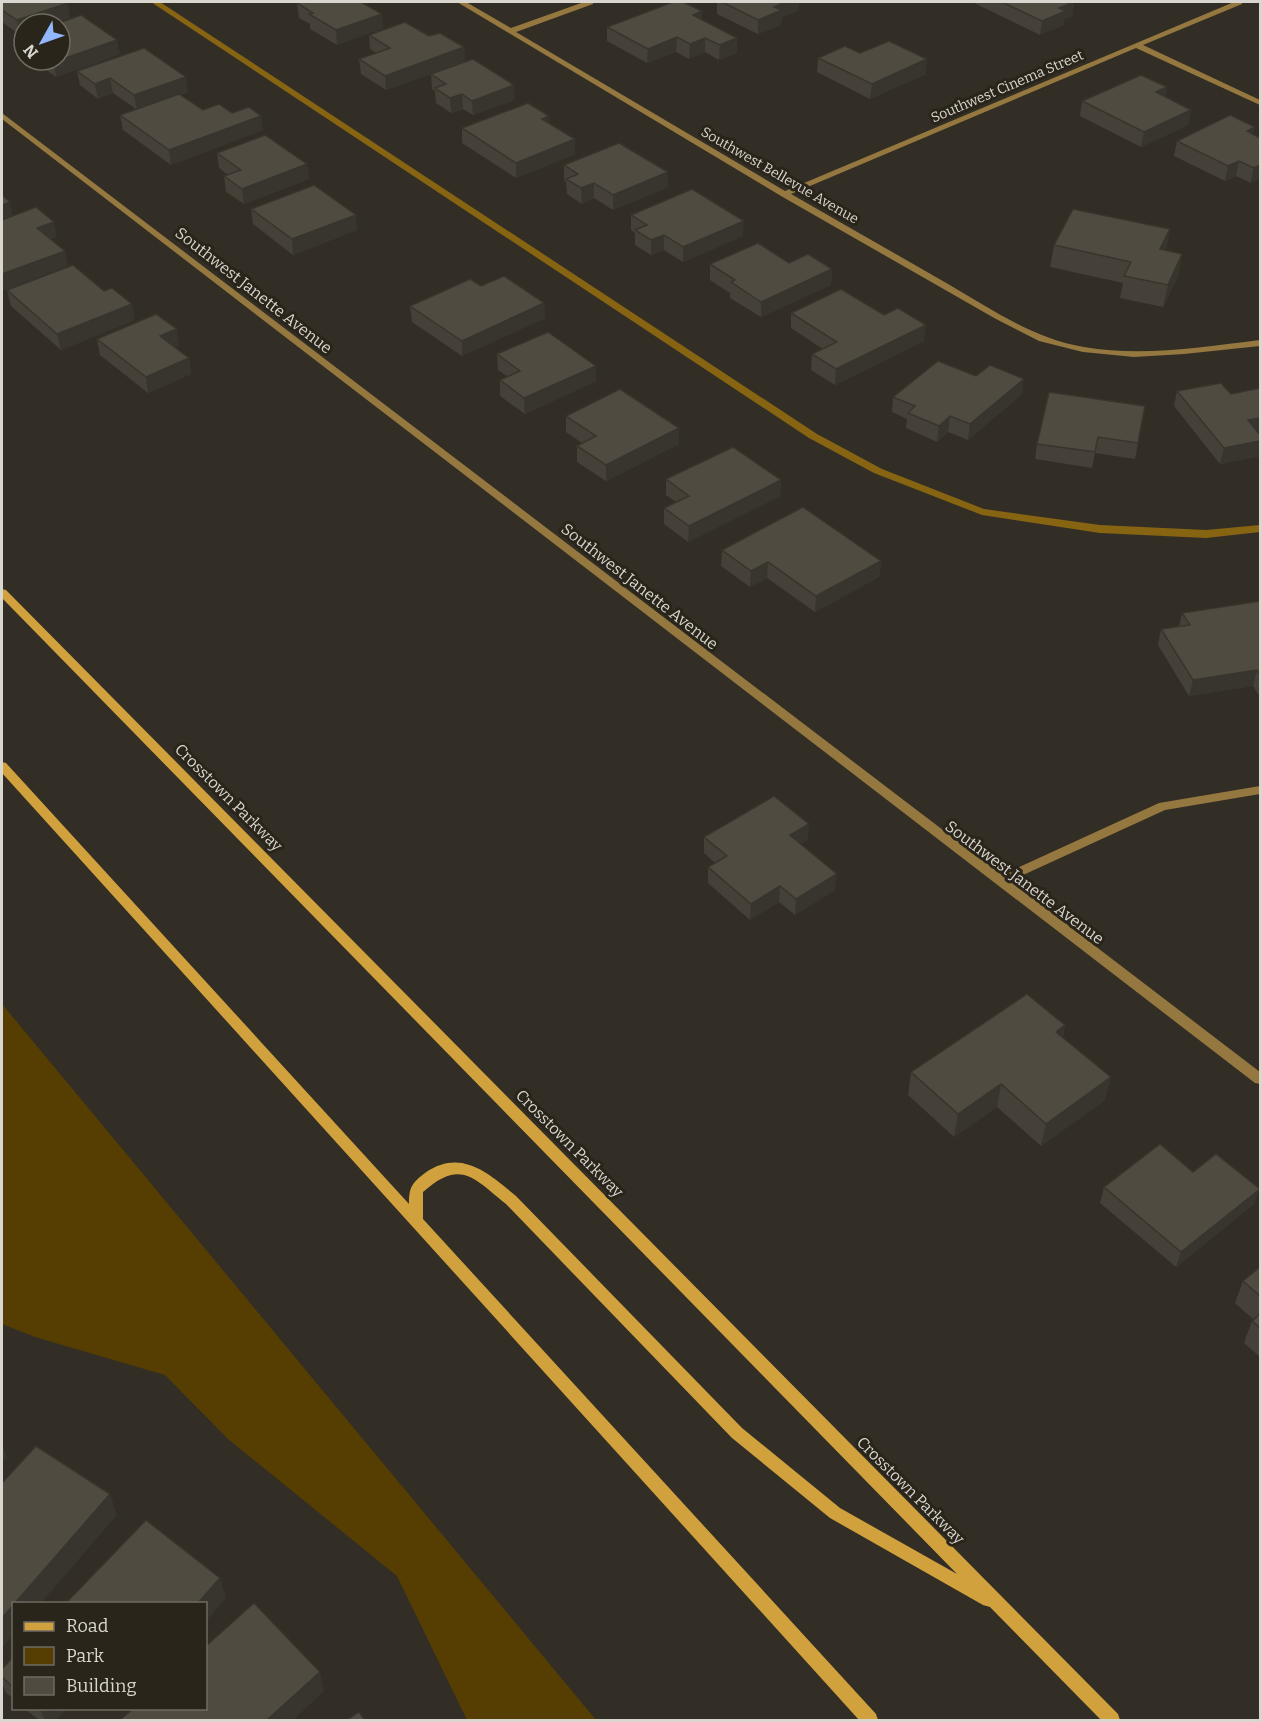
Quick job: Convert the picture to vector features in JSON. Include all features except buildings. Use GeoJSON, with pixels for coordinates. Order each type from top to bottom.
{"type":"FeatureCollection","features":[{"type":"Feature","properties":{"kind":"main road","name":"Crosstown Parkway"},"geometry":{"type":"LineString","coordinates":[[2,592],[1112,1720]]}},
{"type":"Feature","properties":{"kind":"main road"},"geometry":{"type":"LineString","coordinates":[[2,766],[870,1720]]}},
{"type":"Feature","properties":{"kind":"main road"},"geometry":{"type":"LineString","coordinates":[[416,1222],[416,1190],[431,1174],[447,1168],[465,1168],[483,1177],[511,1200],[737,1433],[835,1513],[1003,1608]]}},
{"type":"Feature","properties":{"kind":"street","name":"Southwest Bellevue Avenue"},"geometry":{"type":"LineString","coordinates":[[461,2],[784,194],[1017,327],[1059,344],[1095,352],[1133,356],[1260,343]]}},
{"type":"Feature","properties":{"kind":"street"},"geometry":{"type":"LineString","coordinates":[[511,31],[590,2]]}},
{"type":"Feature","properties":{"kind":"street","name":"Southwest Cinema Street"},"geometry":{"type":"LineString","coordinates":[[784,194],[1239,2]]}},
{"type":"Feature","properties":{"kind":"street"},"geometry":{"type":"LineString","coordinates":[[1138,46],[1260,103]]}},
{"type":"Feature","properties":{"kind":"street","name":"Southwest Janette Avenue"},"geometry":{"type":"LineString","coordinates":[[2,115],[1260,1079]]}},
{"type":"Feature","properties":{"kind":"street"},"geometry":{"type":"LineString","coordinates":[[999,881],[1163,806],[1260,790]]}},
{"type":"Feature","properties":{"kind":"green space"},"geometry":{"type":"Polygon","coordinates":[[[2,1004],[596,1720],[467,1720],[397,1576],[228,1439],[165,1375],[35,1337],[2,1324],[2,1004]]]}},
{"type":"Feature","properties":{"kind":"waterway"},"geometry":{"type":"LineString","coordinates":[[155,2],[813,436],[878,471],[982,512],[1100,529],[1206,534],[1260,529]]}}]}
